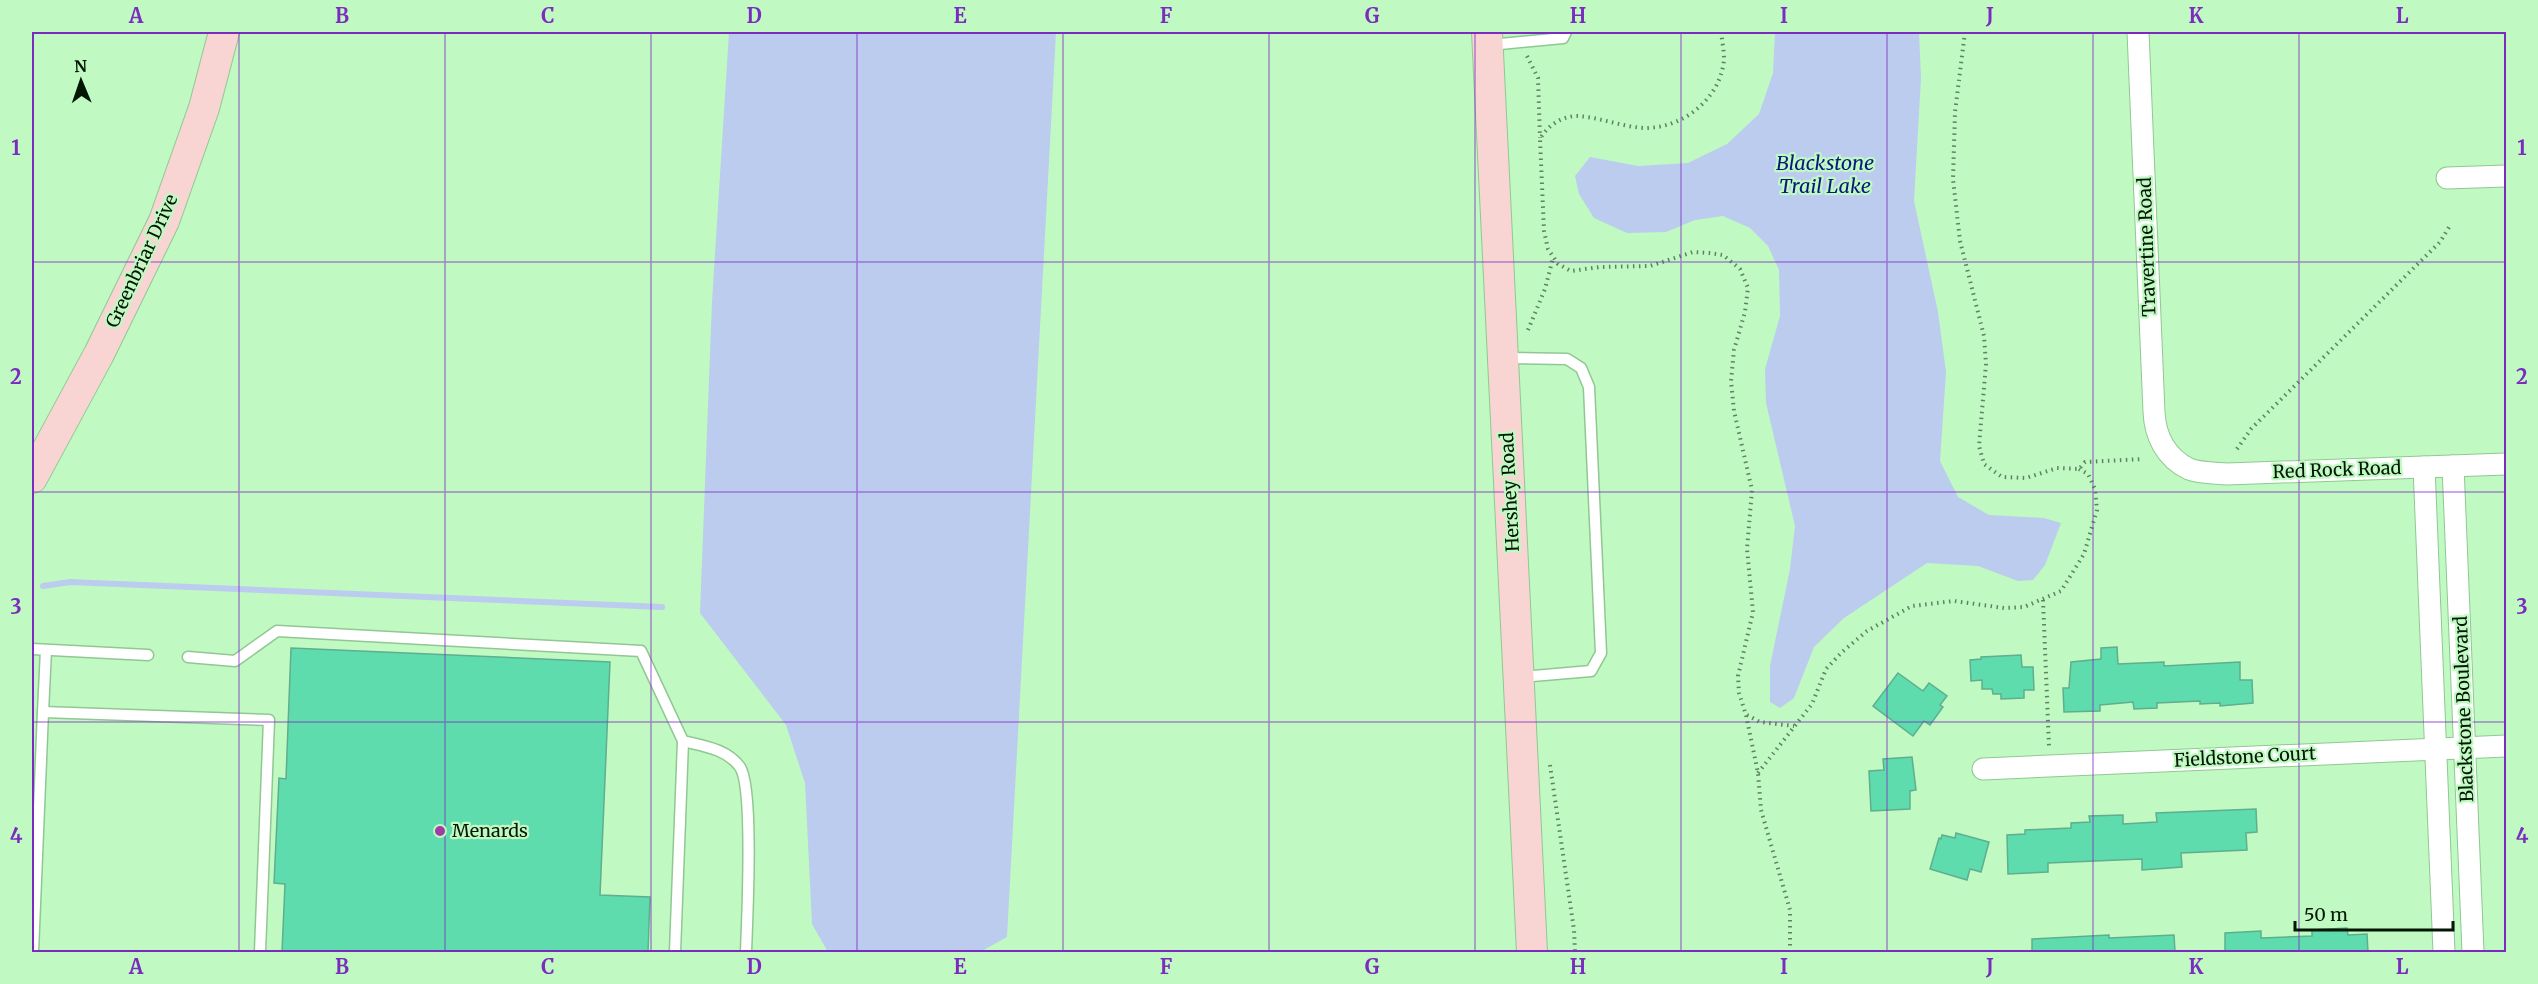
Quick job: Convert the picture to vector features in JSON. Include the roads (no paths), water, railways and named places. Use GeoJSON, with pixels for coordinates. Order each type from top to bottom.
{"type":"FeatureCollection","features":[{"type":"Feature","properties":{"kind":"street","name":"Greenbriar Drive"},"geometry":{"type":"LineString","coordinates":[[32,478],[99,354],[164,221],[204,108],[224,32]]}},
{"type":"Feature","properties":{"kind":"street","name":"Travertine Road"},"geometry":{"type":"LineString","coordinates":[[2138,32],[2154,422],[2160,443],[2172,457]]}},
{"type":"Feature","properties":{"kind":"street","name":"Hershey Road"},"geometry":{"type":"LineString","coordinates":[[1487,38],[1515,358],[1519,677],[1532,952]]}},
{"type":"Feature","properties":{"kind":"street"},"geometry":{"type":"LineString","coordinates":[[2447,178],[2506,176]]}},
{"type":"Feature","properties":{"kind":"street","name":"Red Rock Road"},"geometry":{"type":"LineString","coordinates":[[2172,457],[2190,469],[2227,474],[2506,464]]}},
{"type":"Feature","properties":{"kind":"street","name":"Blackstone Boulevard"},"geometry":{"type":"LineString","coordinates":[[2454,466],[2473,952]]}},
{"type":"Feature","properties":{"kind":"street","name":"Blackstone Boulevard"},"geometry":{"type":"LineString","coordinates":[[2424,467],[2444,952]]}},
{"type":"Feature","properties":{"kind":"street","name":"Fieldstone Court"},"geometry":{"type":"LineString","coordinates":[[1983,769],[2506,746]]}},
{"type":"Feature","properties":{"kind":"lane"},"geometry":{"type":"LineString","coordinates":[[1487,38],[1519,42],[1563,38],[1566,32]]}},
{"type":"Feature","properties":{"kind":"lane"},"geometry":{"type":"LineString","coordinates":[[1515,358],[1568,359],[1581,368],[1589,387],[1601,653],[1591,671],[1519,677]]}},
{"type":"Feature","properties":{"kind":"lane"},"geometry":{"type":"LineString","coordinates":[[188,657],[235,661],[278,631],[641,651],[683,741],[675,952]]}},
{"type":"Feature","properties":{"kind":"lane"},"geometry":{"type":"LineString","coordinates":[[32,649],[148,655]]}},
{"type":"Feature","properties":{"kind":"lane"},"geometry":{"type":"LineString","coordinates":[[33,952],[46,650]]}},
{"type":"Feature","properties":{"kind":"lane"},"geometry":{"type":"LineString","coordinates":[[43,712],[269,720],[260,952]]}},
{"type":"Feature","properties":{"kind":"lane"},"geometry":{"type":"LineString","coordinates":[[683,741],[724,752],[741,769],[748,817],[746,952]]}},
{"type":"Feature","properties":{"kind":"water"},"geometry":{"type":"Polygon","coordinates":[[[729,32],[1056,32],[1007,937],[980,952],[828,952],[812,924],[805,783],[786,725],[700,613],[712,302],[729,32]]]}},
{"type":"Feature","properties":{"kind":"water","name":"Blackstone Trail Lake"},"geometry":{"type":"Polygon","coordinates":[[[1775,32],[1919,32],[1921,78],[1914,201],[1938,312],[1946,372],[1940,461],[1958,497],[1989,515],[2044,518],[2061,523],[2045,565],[2033,580],[2018,581],[1978,566],[1927,563],[1844,618],[1814,647],[1794,698],[1780,708],[1770,702],[1770,666],[1790,569],[1795,526],[1766,403],[1765,369],[1780,316],[1779,270],[1768,246],[1750,228],[1723,216],[1695,220],[1666,232],[1627,233],[1594,218],[1579,194],[1575,176],[1590,157],[1638,166],[1688,163],[1727,144],[1759,114],[1773,73],[1775,32]]]}},
{"type":"Feature","properties":{"kind":"waterway"},"geometry":{"type":"LineString","coordinates":[[43,586],[70,582],[662,607]]}},
{"type":"Feature","properties":{"kind":"place","name":"Menards"},"geometry":{"type":"Point","coordinates":[440,831]}}]}
